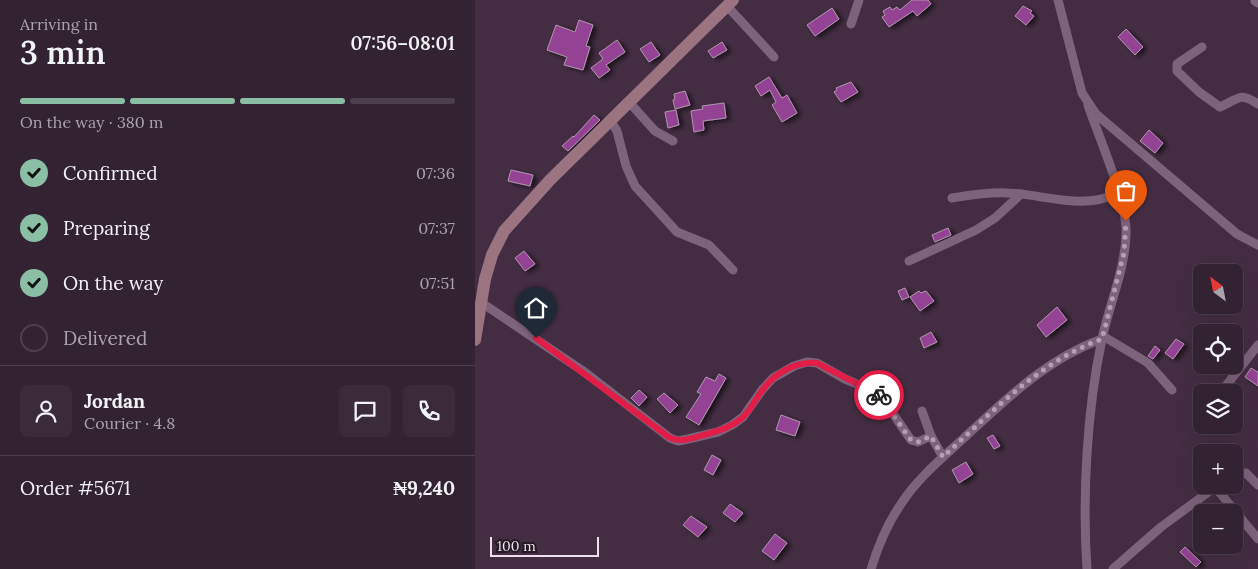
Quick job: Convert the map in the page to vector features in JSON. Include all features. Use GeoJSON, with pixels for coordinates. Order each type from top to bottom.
{"type":"FeatureCollection","features":[{"type":"Feature","properties":{"kind":"street"},"geometry":{"type":"LineString","coordinates":[[851,24],[859,0]]}},
{"type":"Feature","properties":{"kind":"street"},"geometry":{"type":"LineString","coordinates":[[1057,0],[1082,93],[1088,105],[1126,221],[1126,236],[1120,272],[1102,337],[1094,387],[1086,474],[1085,535],[1087,569]]}},
{"type":"Feature","properties":{"kind":"street"},"geometry":{"type":"LineString","coordinates":[[475,340],[485,279],[492,255],[504,231],[550,180],[730,3],[773,58]]}},
{"type":"Feature","properties":{"kind":"street"},"geometry":{"type":"LineString","coordinates":[[1202,46],[1177,64],[1177,71],[1205,98],[1221,107],[1239,96],[1246,96],[1258,104]]}},
{"type":"Feature","properties":{"kind":"street"},"geometry":{"type":"LineString","coordinates":[[629,102],[655,131],[673,141]]}},
{"type":"Feature","properties":{"kind":"street"},"geometry":{"type":"LineString","coordinates":[[1088,105],[1096,114],[1231,229],[1258,245]]}},
{"type":"Feature","properties":{"kind":"street"},"geometry":{"type":"LineString","coordinates":[[610,120],[617,132],[628,171],[635,186],[677,232],[709,245],[733,270]]}},
{"type":"Feature","properties":{"kind":"street"},"geometry":{"type":"LineString","coordinates":[[952,198],[987,192],[1021,194],[1079,202],[1099,201],[1118,193]]}},
{"type":"Feature","properties":{"kind":"street"},"geometry":{"type":"LineString","coordinates":[[909,261],[976,230],[995,218],[1021,194]]}},
{"type":"Feature","properties":{"kind":"street"},"geometry":{"type":"LineString","coordinates":[[482,302],[543,343],[670,438],[678,440],[718,432],[732,425],[743,417],[773,378],[794,366],[807,362],[817,363],[845,379],[876,392],[883,399],[911,440],[918,442],[931,436]]}},
{"type":"Feature","properties":{"kind":"street"},"geometry":{"type":"LineString","coordinates":[[1102,337],[1148,364],[1172,390]]}},
{"type":"Feature","properties":{"kind":"street"},"geometry":{"type":"LineString","coordinates":[[871,569],[878,546],[902,502],[943,457],[1025,384],[1083,346],[1102,337]]}},
{"type":"Feature","properties":{"kind":"street"},"geometry":{"type":"LineString","coordinates":[[1227,384],[1258,345]]}},
{"type":"Feature","properties":{"kind":"street"},"geometry":{"type":"LineString","coordinates":[[922,411],[931,436],[943,457]]}},
{"type":"Feature","properties":{"kind":"street"},"geometry":{"type":"LineString","coordinates":[[1243,474],[1246,473],[1258,485]]}},
{"type":"Feature","properties":{"kind":"street"},"geometry":{"type":"LineString","coordinates":[[1113,569],[1161,527],[1206,494]]}},
{"type":"Feature","properties":{"kind":"street"},"geometry":{"type":"LineString","coordinates":[[1223,494],[1258,539]]}},
{"type":"Feature","properties":{"kind":"building"},"geometry":{"type":"Polygon","coordinates":[[[912,0],[928,0],[931,4],[917,16],[913,11],[889,27],[882,17],[885,15],[883,11],[890,7],[892,10],[897,7],[900,10],[912,0]]]}},
{"type":"Feature","properties":{"kind":"building"},"geometry":{"type":"Polygon","coordinates":[[[1023,6],[1032,11],[1030,13],[1034,16],[1026,25],[1015,16],[1023,6]]]}},
{"type":"Feature","properties":{"kind":"building"},"geometry":{"type":"Polygon","coordinates":[[[832,8],[839,19],[815,36],[807,25],[832,8]]]}},
{"type":"Feature","properties":{"kind":"building"},"geometry":{"type":"Polygon","coordinates":[[[579,20],[593,25],[586,46],[590,47],[583,70],[564,65],[567,57],[547,50],[556,25],[575,32],[579,20]]]}},
{"type":"Feature","properties":{"kind":"building"},"geometry":{"type":"Polygon","coordinates":[[[1126,29],[1143,47],[1135,55],[1118,37],[1126,29]]]}},
{"type":"Feature","properties":{"kind":"building"},"geometry":{"type":"Polygon","coordinates":[[[617,40],[625,52],[606,65],[610,70],[599,78],[591,68],[603,59],[599,53],[617,40]]]}},
{"type":"Feature","properties":{"kind":"building"},"geometry":{"type":"Polygon","coordinates":[[[651,42],[660,55],[649,62],[640,49],[651,42]]]}},
{"type":"Feature","properties":{"kind":"building"},"geometry":{"type":"Polygon","coordinates":[[[722,42],[727,50],[713,58],[708,51],[722,42]]]}},
{"type":"Feature","properties":{"kind":"building"},"geometry":{"type":"Polygon","coordinates":[[[769,77],[782,98],[787,95],[797,113],[782,122],[772,105],[776,102],[770,90],[761,96],[755,86],[769,77]]]}},
{"type":"Feature","properties":{"kind":"building"},"geometry":{"type":"Polygon","coordinates":[[[851,82],[858,92],[841,102],[834,92],[837,90],[836,88],[851,82]]]}},
{"type":"Feature","properties":{"kind":"building"},"geometry":{"type":"Polygon","coordinates":[[[685,91],[690,105],[675,109],[674,94],[685,91]]]}},
{"type":"Feature","properties":{"kind":"building"},"geometry":{"type":"Polygon","coordinates":[[[724,103],[726,118],[703,121],[704,130],[694,132],[691,111],[703,109],[702,106],[724,103]]]}},
{"type":"Feature","properties":{"kind":"building"},"geometry":{"type":"Polygon","coordinates":[[[676,110],[679,125],[668,128],[665,112],[676,110]]]}},
{"type":"Feature","properties":{"kind":"building"},"geometry":{"type":"Polygon","coordinates":[[[594,115],[600,120],[568,151],[562,146],[574,137],[594,115]]]}},
{"type":"Feature","properties":{"kind":"building"},"geometry":{"type":"Polygon","coordinates":[[[1149,130],[1163,143],[1155,153],[1140,141],[1149,130]]]}},
{"type":"Feature","properties":{"kind":"building"},"geometry":{"type":"Polygon","coordinates":[[[511,170],[533,175],[530,186],[508,181],[511,170]]]}},
{"type":"Feature","properties":{"kind":"building"},"geometry":{"type":"Polygon","coordinates":[[[948,228],[951,235],[935,242],[932,235],[948,228]]]}},
{"type":"Feature","properties":{"kind":"building"},"geometry":{"type":"Polygon","coordinates":[[[524,251],[535,264],[525,271],[515,258],[524,251]]]}},
{"type":"Feature","properties":{"kind":"building"},"geometry":{"type":"Polygon","coordinates":[[[905,288],[909,297],[902,300],[898,291],[905,288]]]}},
{"type":"Feature","properties":{"kind":"building"},"geometry":{"type":"Polygon","coordinates":[[[919,291],[921,293],[926,291],[934,301],[920,311],[910,297],[919,291]]]}},
{"type":"Feature","properties":{"kind":"building"},"geometry":{"type":"Polygon","coordinates":[[[539,297],[548,306],[532,323],[523,314],[539,297]]]}},
{"type":"Feature","properties":{"kind":"building"},"geometry":{"type":"Polygon","coordinates":[[[1057,307],[1067,320],[1046,337],[1037,325],[1057,307]]]}},
{"type":"Feature","properties":{"kind":"building"},"geometry":{"type":"Polygon","coordinates":[[[931,332],[937,342],[924,348],[920,338],[931,332]]]}},
{"type":"Feature","properties":{"kind":"building"},"geometry":{"type":"Polygon","coordinates":[[[1176,339],[1184,344],[1173,359],[1165,353],[1176,339]]]}},
{"type":"Feature","properties":{"kind":"building"},"geometry":{"type":"Polygon","coordinates":[[[1155,346],[1160,350],[1153,359],[1148,356],[1155,346]]]}},
{"type":"Feature","properties":{"kind":"building"},"geometry":{"type":"Polygon","coordinates":[[[1251,368],[1258,372],[1258,386],[1245,377],[1251,368]]]}},
{"type":"Feature","properties":{"kind":"building"},"geometry":{"type":"Polygon","coordinates":[[[719,374],[726,378],[699,425],[686,417],[701,394],[697,392],[706,377],[715,381],[719,374]]]}},
{"type":"Feature","properties":{"kind":"building"},"geometry":{"type":"Polygon","coordinates":[[[639,390],[647,397],[639,406],[631,398],[639,390]]]}},
{"type":"Feature","properties":{"kind":"building"},"geometry":{"type":"Polygon","coordinates":[[[664,393],[678,405],[670,413],[657,399],[664,393]]]}},
{"type":"Feature","properties":{"kind":"building"},"geometry":{"type":"Polygon","coordinates":[[[781,415],[800,422],[795,436],[776,430],[781,415]]]}},
{"type":"Feature","properties":{"kind":"building"},"geometry":{"type":"Polygon","coordinates":[[[993,435],[1000,446],[994,449],[987,438],[993,435]]]}},
{"type":"Feature","properties":{"kind":"building"},"geometry":{"type":"Polygon","coordinates":[[[712,455],[721,460],[713,475],[704,470],[712,455]]]}},
{"type":"Feature","properties":{"kind":"building"},"geometry":{"type":"Polygon","coordinates":[[[966,462],[973,474],[959,483],[952,470],[966,462]]]}},
{"type":"Feature","properties":{"kind":"building"},"geometry":{"type":"Polygon","coordinates":[[[730,504],[743,513],[735,522],[723,513],[730,504]]]}},
{"type":"Feature","properties":{"kind":"building"},"geometry":{"type":"Polygon","coordinates":[[[691,516],[707,527],[698,537],[683,525],[691,516]]]}},
{"type":"Feature","properties":{"kind":"building"},"geometry":{"type":"Polygon","coordinates":[[[775,534],[787,543],[774,560],[762,551],[775,534]]]}},
{"type":"Feature","properties":{"kind":"building"},"geometry":{"type":"Polygon","coordinates":[[[1185,547],[1201,562],[1196,567],[1180,552],[1185,547]]]}},
{"type":"Feature","properties":{"kind":"way so far"},"geometry":{"type":"LineString","coordinates":[[879,395],[911,440],[918,442],[931,436],[943,457],[1025,384],[1083,346],[1102,339],[1124,253],[1126,221]]}},
{"type":"Feature","properties":{"kind":"route"},"geometry":{"type":"LineString","coordinates":[[536,338],[586,373],[670,438],[678,440],[718,432],[732,425],[743,417],[773,378],[794,366],[807,362],[817,363],[845,379],[865,386],[879,395]]}}]}
